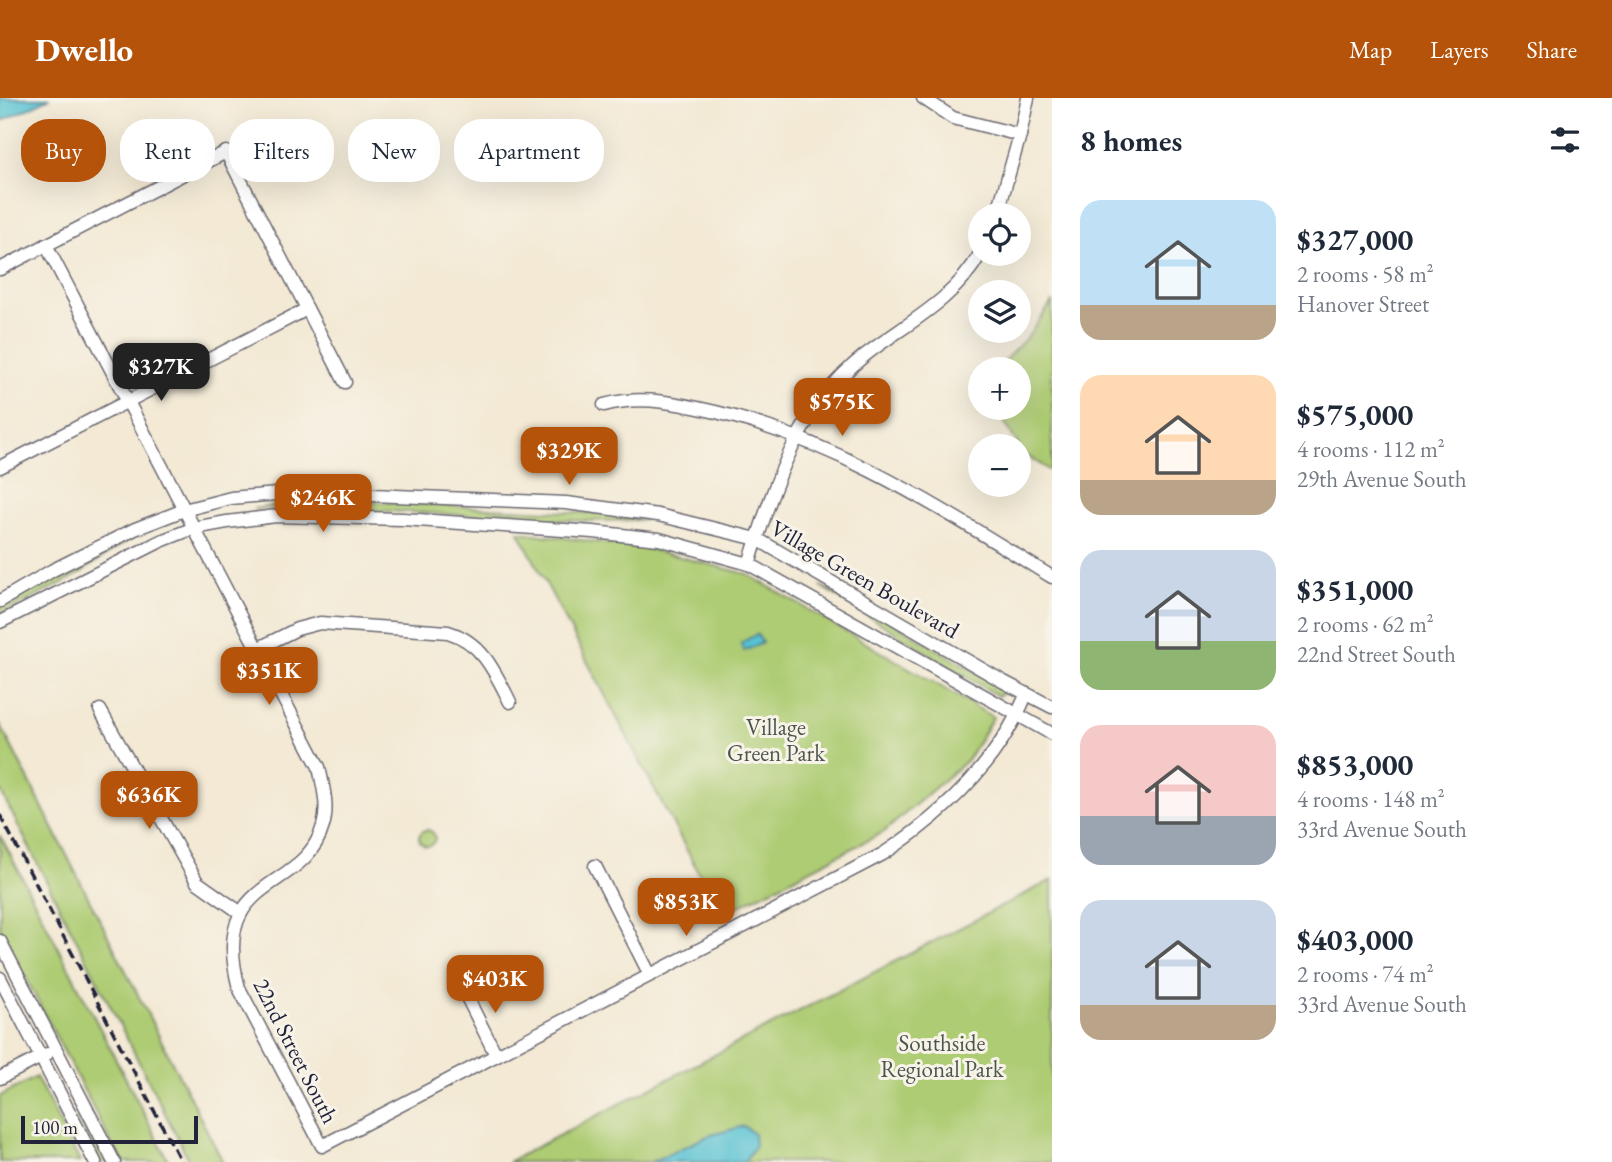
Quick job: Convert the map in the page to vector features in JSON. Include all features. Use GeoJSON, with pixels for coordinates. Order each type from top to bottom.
{"type":"FeatureCollection","features":[{"type":"Feature","properties":{"kind":"street"},"geometry":{"type":"LineString","coordinates":[[923,98],[953,118],[1020,135]]}},
{"type":"Feature","properties":{"kind":"street"},"geometry":{"type":"LineString","coordinates":[[1000,203],[1028,98]]}},
{"type":"Feature","properties":{"kind":"street"},"geometry":{"type":"LineString","coordinates":[[0,269],[226,152],[345,382]]}},
{"type":"Feature","properties":{"kind":"street","name":"22nd Street South"},"geometry":{"type":"LineString","coordinates":[[46,245],[319,767],[326,796],[323,826],[309,852],[285,873],[263,886],[241,912],[234,933],[232,961],[239,988],[322,1146],[496,1055]]}},
{"type":"Feature","properties":{"kind":"street"},"geometry":{"type":"LineString","coordinates":[[749,564],[795,437],[817,403],[839,378],[864,356],[931,309],[954,288],[971,266]]}},
{"type":"Feature","properties":{"kind":"street"},"geometry":{"type":"LineString","coordinates":[[0,467],[307,309]]}},
{"type":"Feature","properties":{"kind":"street"},"geometry":{"type":"LineString","coordinates":[[604,405],[630,399],[669,402],[737,417],[795,437],[841,455],[903,486],[1052,577]]}},
{"type":"Feature","properties":{"kind":"street","name":"Village Green Boulevard"},"geometry":{"type":"LineString","coordinates":[[0,601],[123,535],[184,510],[232,498],[298,492],[566,503],[658,515],[757,540],[1026,695],[1052,707]]}},
{"type":"Feature","properties":{"kind":"street","name":"Village Green Boulevard"},"geometry":{"type":"LineString","coordinates":[[0,622],[161,541],[194,528],[276,516],[404,519],[659,539],[749,564],[908,650],[1052,734]]}},
{"type":"Feature","properties":{"kind":"street"},"geometry":{"type":"LineString","coordinates":[[257,649],[297,629],[320,623],[448,632],[461,636],[476,646],[489,662],[510,702]]}},
{"type":"Feature","properties":{"kind":"street"},"geometry":{"type":"LineString","coordinates":[[463,989],[496,1055],[883,854],[912,835],[967,785],[1017,716],[1026,695]]}},
{"type":"Feature","properties":{"kind":"street"},"geometry":{"type":"LineString","coordinates":[[100,710],[197,882],[241,912]]}},
{"type":"Feature","properties":{"kind":"street"},"geometry":{"type":"LineString","coordinates":[[594,866],[650,975]]}},
{"type":"Feature","properties":{"kind":"street"},"geometry":{"type":"LineString","coordinates":[[0,941],[114,1162]]}},
{"type":"Feature","properties":{"kind":"street"},"geometry":{"type":"LineString","coordinates":[[0,978],[95,1162]]}},
{"type":"Feature","properties":{"kind":"street"},"geometry":{"type":"LineString","coordinates":[[0,1078],[57,1050]]}},
{"type":"Feature","properties":{"kind":"green space"},"geometry":{"type":"Polygon","coordinates":[[[1052,302],[1052,472],[1031,458],[1031,434],[1012,434],[1003,420],[1031,420],[1031,357],[1008,357],[1021,343],[1031,343],[1031,332],[1052,302]]]}},
{"type":"Feature","properties":{"kind":"green space"},"geometry":{"type":"Polygon","coordinates":[[[315,499],[606,514],[646,520],[587,521],[305,507],[253,509],[315,499]]]}},
{"type":"Feature","properties":{"kind":"green space","name":"Village Green Park"},"geometry":{"type":"Polygon","coordinates":[[[519,532],[649,549],[747,574],[993,717],[968,759],[884,832],[721,915],[519,532]]]}},
{"type":"Feature","properties":{"kind":"green space"},"geometry":{"type":"Polygon","coordinates":[[[130,539],[76,576],[0,615],[0,609],[38,586],[130,539]]]}},
{"type":"Feature","properties":{"kind":"green space"},"geometry":{"type":"Polygon","coordinates":[[[820,586],[855,601],[1003,688],[1004,693],[998,696],[820,586]]]}},
{"type":"Feature","properties":{"kind":"green space"},"geometry":{"type":"Polygon","coordinates":[[[0,724],[223,1162],[190,1162],[0,790],[0,724]]]}},
{"type":"Feature","properties":{"kind":"green space"},"geometry":{"type":"Polygon","coordinates":[[[424,830],[430,830],[435,838],[433,844],[424,846],[419,841],[419,835],[424,830]]]}},
{"type":"Feature","properties":{"kind":"green space"},"geometry":{"type":"Polygon","coordinates":[[[0,835],[169,1162],[121,1162],[0,928],[0,835]]]}},
{"type":"Feature","properties":{"kind":"green space","name":"Southside Regional Park"},"geometry":{"type":"Polygon","coordinates":[[[1052,880],[1052,1162],[508,1162],[1052,880]]]}},
{"type":"Feature","properties":{"kind":"green space"},"geometry":{"type":"Polygon","coordinates":[[[36,1077],[80,1162],[0,1162],[0,1096],[36,1077]]]}},
{"type":"Feature","properties":{"kind":"green space"},"geometry":{"type":"Polygon","coordinates":[[[80,1117],[110,1162],[100,1162],[77,1119],[80,1117]]]}},
{"type":"Feature","properties":{"kind":"water"},"geometry":{"type":"Polygon","coordinates":[[[0,98],[50,98],[0,122],[0,98]]]}},
{"type":"Feature","properties":{"kind":"water"},"geometry":{"type":"Polygon","coordinates":[[[757,634],[762,643],[744,651],[741,643],[757,634]]]}},
{"type":"Feature","properties":{"kind":"water"},"geometry":{"type":"Polygon","coordinates":[[[744,1126],[754,1134],[755,1146],[744,1162],[651,1162],[708,1136],[744,1126]]]}},
{"type":"Feature","properties":{"kind":"railway"},"geometry":{"type":"LineString","coordinates":[[0,815],[181,1162]]}}]}
